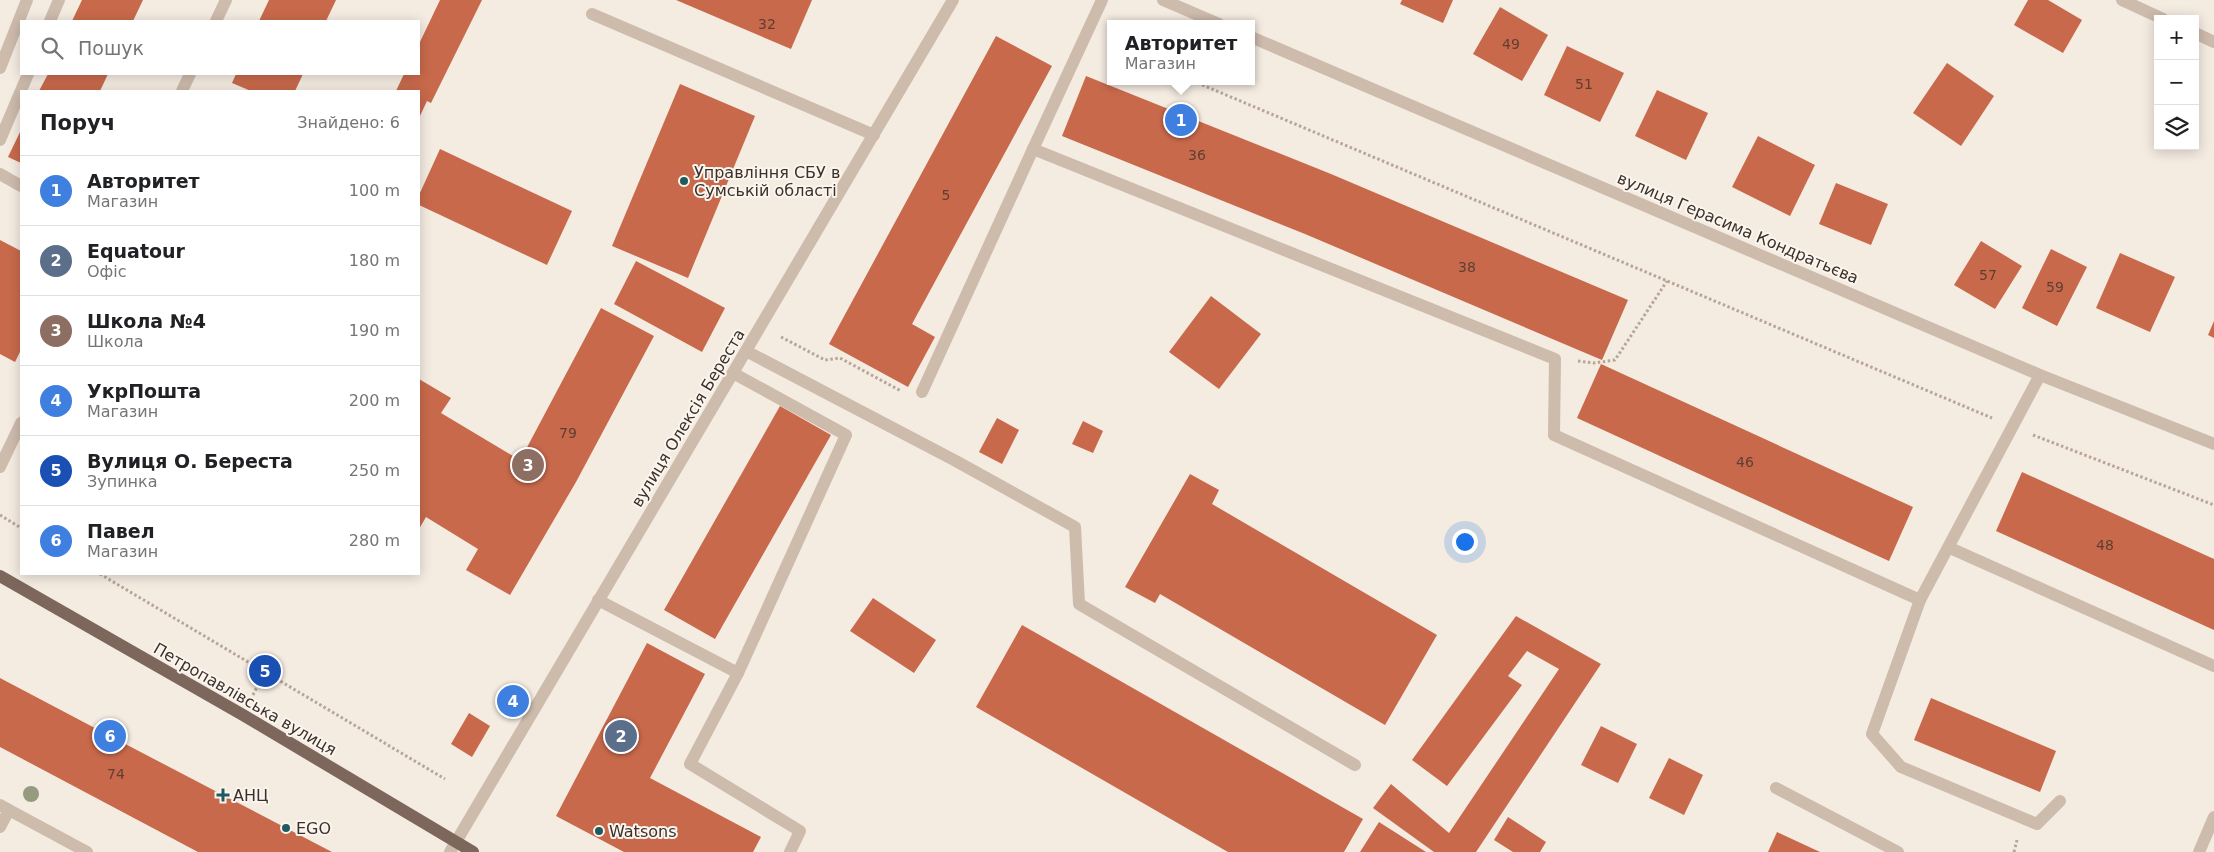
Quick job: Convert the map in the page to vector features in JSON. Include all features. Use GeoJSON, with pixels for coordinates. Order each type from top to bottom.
{"type":"FeatureCollection","features":[{"type":"Feature","properties":{"kind":"main road","name":"Петропавлівська вулиця"},"geometry":{"type":"LineString","coordinates":[[0,576],[243,715],[453,847],[473,852]]}},
{"type":"Feature","properties":{"kind":"street"},"geometry":{"type":"LineString","coordinates":[[0,68],[27,0]]}},
{"type":"Feature","properties":{"kind":"street"},"geometry":{"type":"LineString","coordinates":[[50,20],[59,0]]}},
{"type":"Feature","properties":{"kind":"street"},"geometry":{"type":"LineString","coordinates":[[216,20],[226,0]]}},
{"type":"Feature","properties":{"kind":"street","name":"вулиця Олексія Береста"},"geometry":{"type":"LineString","coordinates":[[453,847],[953,0]]}},
{"type":"Feature","properties":{"kind":"street"},"geometry":{"type":"LineString","coordinates":[[922,392],[1102,0]]}},
{"type":"Feature","properties":{"kind":"street"},"geometry":{"type":"LineString","coordinates":[[1163,0],[1210,20]]}},
{"type":"Feature","properties":{"kind":"street"},"geometry":{"type":"LineString","coordinates":[[2122,0],[2154,15]]}},
{"type":"Feature","properties":{"kind":"street"},"geometry":{"type":"LineString","coordinates":[[592,14],[874,135]]}},
{"type":"Feature","properties":{"kind":"street"},"geometry":{"type":"LineString","coordinates":[[2199,35],[2214,42]]}},
{"type":"Feature","properties":{"kind":"street","name":"вулиця Герасима Кондратьєва"},"geometry":{"type":"LineString","coordinates":[[1255,40],[2040,375],[2214,444]]}},
{"type":"Feature","properties":{"kind":"street"},"geometry":{"type":"LineString","coordinates":[[21,90],[28,75]]}},
{"type":"Feature","properties":{"kind":"street"},"geometry":{"type":"LineString","coordinates":[[182,90],[190,75]]}},
{"type":"Feature","properties":{"kind":"street"},"geometry":{"type":"LineString","coordinates":[[0,140],[20,93]]}},
{"type":"Feature","properties":{"kind":"street"},"geometry":{"type":"LineString","coordinates":[[1033,149],[1554,359],[1554,435],[1920,600]]}},
{"type":"Feature","properties":{"kind":"street"},"geometry":{"type":"LineString","coordinates":[[0,174],[20,185]]}},
{"type":"Feature","properties":{"kind":"street"},"geometry":{"type":"LineString","coordinates":[[746,351],[954,460],[1075,527],[1079,604],[1356,765]]}},
{"type":"Feature","properties":{"kind":"street"},"geometry":{"type":"LineString","coordinates":[[733,373],[846,435],[738,673],[690,764],[800,831],[790,852]]}},
{"type":"Feature","properties":{"kind":"street"},"geometry":{"type":"LineString","coordinates":[[2040,375],[1950,548],[1920,600],[1872,734],[1901,767],[2038,824],[2060,801]]}},
{"type":"Feature","properties":{"kind":"street"},"geometry":{"type":"LineString","coordinates":[[0,466],[20,425]]}},
{"type":"Feature","properties":{"kind":"street"},"geometry":{"type":"LineString","coordinates":[[1950,548],[2214,666]]}},
{"type":"Feature","properties":{"kind":"street"},"geometry":{"type":"LineString","coordinates":[[598,600],[738,673]]}},
{"type":"Feature","properties":{"kind":"street"},"geometry":{"type":"LineString","coordinates":[[1776,788],[1898,852]]}},
{"type":"Feature","properties":{"kind":"street"},"geometry":{"type":"LineString","coordinates":[[0,827],[5,808],[87,852]]}},
{"type":"Feature","properties":{"kind":"street"},"geometry":{"type":"LineString","coordinates":[[2199,852],[2214,817]]}},
{"type":"Feature","properties":{"kind":"path"},"geometry":{"type":"LineString","coordinates":[[1202,85],[2012,426],[2214,505]]}},
{"type":"Feature","properties":{"kind":"path"},"geometry":{"type":"LineString","coordinates":[[1554,359],[1594,363],[1615,360],[1667,281]]}},
{"type":"Feature","properties":{"kind":"path"},"geometry":{"type":"LineString","coordinates":[[761,326],[825,360],[840,358],[911,397],[922,392]]}},
{"type":"Feature","properties":{"kind":"path"},"geometry":{"type":"LineString","coordinates":[[0,515],[20,527]]}},
{"type":"Feature","properties":{"kind":"path"},"geometry":{"type":"LineString","coordinates":[[102,575],[445,779]]}},
{"type":"Feature","properties":{"kind":"building"},"geometry":{"type":"Polygon","coordinates":[[[82,0],[143,0],[133,20],[72,20],[82,0]]]}},
{"type":"Feature","properties":{"kind":"building"},"geometry":{"type":"Polygon","coordinates":[[[269,0],[336,0],[326,20],[259,20],[269,0]]]}},
{"type":"Feature","properties":{"kind":"building"},"geometry":{"type":"Polygon","coordinates":[[[440,0],[482,0],[431,103],[427,101],[420,116],[420,90],[396,90],[404,75],[420,75],[420,42],[440,0]]]}},
{"type":"Feature","properties":{"kind":"building"},"geometry":{"type":"Polygon","coordinates":[[[676,0],[812,0],[791,49],[676,0]]]}},
{"type":"Feature","properties":{"kind":"building"},"geometry":{"type":"Polygon","coordinates":[[[1402,0],[1453,0],[1443,23],[1400,4],[1402,0]]]}},
{"type":"Feature","properties":{"kind":"building"},"geometry":{"type":"Polygon","coordinates":[[[2028,0],[2048,0],[2082,20],[2063,53],[2014,25],[2028,0]]]}},
{"type":"Feature","properties":{"kind":"building"},"geometry":{"type":"Polygon","coordinates":[[[1500,7],[1548,35],[1522,81],[1473,54],[1500,7]]]}},
{"type":"Feature","properties":{"kind":"building"},"geometry":{"type":"Polygon","coordinates":[[[996,36],[1052,66],[912,324],[935,337],[908,387],[829,344],[996,36]]]}},
{"type":"Feature","properties":{"kind":"building"},"geometry":{"type":"Polygon","coordinates":[[[1567,46],[1624,73],[1600,122],[1544,95],[1567,46]]]}},
{"type":"Feature","properties":{"kind":"building"},"geometry":{"type":"Polygon","coordinates":[[[1947,63],[1994,96],[1961,146],[1913,113],[1947,63]]]}},
{"type":"Feature","properties":{"kind":"building"},"geometry":{"type":"Polygon","coordinates":[[[47,75],[108,75],[100,90],[40,90],[47,75]]]}},
{"type":"Feature","properties":{"kind":"building"},"geometry":{"type":"Polygon","coordinates":[[[236,75],[303,75],[295,90],[249,90],[232,83],[236,75]]]}},
{"type":"Feature","properties":{"kind":"building"},"geometry":{"type":"Polygon","coordinates":[[[1086,76],[1331,174],[1628,300],[1602,360],[1305,234],[1062,136],[1086,76]]]}},
{"type":"Feature","properties":{"kind":"building"},"geometry":{"type":"Polygon","coordinates":[[[680,84],[755,116],[688,278],[612,246],[680,84]]]}},
{"type":"Feature","properties":{"kind":"building"},"geometry":{"type":"Polygon","coordinates":[[[1657,90],[1708,113],[1686,160],[1635,136],[1657,90]]]}},
{"type":"Feature","properties":{"kind":"building"},"geometry":{"type":"Polygon","coordinates":[[[20,132],[20,163],[8,157],[20,132]]]}},
{"type":"Feature","properties":{"kind":"building"},"geometry":{"type":"Polygon","coordinates":[[[1758,136],[1815,165],[1790,216],[1732,187],[1758,136]]]}},
{"type":"Feature","properties":{"kind":"building"},"geometry":{"type":"Polygon","coordinates":[[[440,149],[572,211],[547,265],[420,205],[420,193],[440,149]]]}},
{"type":"Feature","properties":{"kind":"building"},"geometry":{"type":"Polygon","coordinates":[[[1836,183],[1888,204],[1871,245],[1819,224],[1836,183]]]}},
{"type":"Feature","properties":{"kind":"building"},"geometry":{"type":"Polygon","coordinates":[[[0,240],[20,250],[20,352],[15,362],[0,354],[0,240]]]}},
{"type":"Feature","properties":{"kind":"building"},"geometry":{"type":"Polygon","coordinates":[[[1981,241],[2022,266],[1995,309],[1954,285],[1981,241]]]}},
{"type":"Feature","properties":{"kind":"building"},"geometry":{"type":"Polygon","coordinates":[[[2051,249],[2087,267],[2057,326],[2022,308],[2051,249]]]}},
{"type":"Feature","properties":{"kind":"building"},"geometry":{"type":"Polygon","coordinates":[[[2120,253],[2175,277],[2150,332],[2096,308],[2120,253]]]}},
{"type":"Feature","properties":{"kind":"building"},"geometry":{"type":"Polygon","coordinates":[[[636,261],[725,308],[702,352],[614,304],[636,261]]]}},
{"type":"Feature","properties":{"kind":"building"},"geometry":{"type":"Polygon","coordinates":[[[1211,296],[1261,334],[1219,389],[1169,352],[1211,296]]]}},
{"type":"Feature","properties":{"kind":"building"},"geometry":{"type":"Polygon","coordinates":[[[601,308],[654,336],[576,482],[510,595],[466,570],[478,549],[426,517],[420,527],[420,380],[451,398],[441,413],[533,468],[537,461],[524,453],[601,308]]]}},
{"type":"Feature","properties":{"kind":"building"},"geometry":{"type":"Polygon","coordinates":[[[2214,321],[2214,338],[2208,335],[2214,321]]]}},
{"type":"Feature","properties":{"kind":"building"},"geometry":{"type":"Polygon","coordinates":[[[1601,364],[1913,507],[1889,561],[1577,418],[1601,364]]]}},
{"type":"Feature","properties":{"kind":"building"},"geometry":{"type":"Polygon","coordinates":[[[780,406],[831,435],[715,639],[664,610],[780,406]]]}},
{"type":"Feature","properties":{"kind":"building"},"geometry":{"type":"Polygon","coordinates":[[[997,418],[1019,430],[1002,464],[979,452],[997,418]]]}},
{"type":"Feature","properties":{"kind":"building"},"geometry":{"type":"Polygon","coordinates":[[[1083,421],[1103,431],[1093,453],[1072,444],[1083,421]]]}},
{"type":"Feature","properties":{"kind":"building"},"geometry":{"type":"Polygon","coordinates":[[[2022,472],[2214,559],[2214,630],[1996,531],[2022,472]]]}},
{"type":"Feature","properties":{"kind":"building"},"geometry":{"type":"Polygon","coordinates":[[[1190,474],[1219,490],[1212,504],[1437,635],[1385,725],[1160,594],[1155,603],[1125,587],[1190,474]]]}},
{"type":"Feature","properties":{"kind":"building"},"geometry":{"type":"Polygon","coordinates":[[[873,598],[936,640],[914,673],[850,631],[873,598]]]}},
{"type":"Feature","properties":{"kind":"building"},"geometry":{"type":"Polygon","coordinates":[[[1516,616],[1601,664],[1476,852],[1434,852],[1373,808],[1391,784],[1449,833],[1559,669],[1527,651],[1508,676],[1522,685],[1447,786],[1412,760],[1516,616]]]}},
{"type":"Feature","properties":{"kind":"building"},"geometry":{"type":"Polygon","coordinates":[[[1022,625],[1363,819],[1344,852],[1228,852],[976,707],[1022,625]]]}},
{"type":"Feature","properties":{"kind":"building"},"geometry":{"type":"Polygon","coordinates":[[[647,643],[705,674],[650,778],[761,837],[753,852],[624,852],[556,816],[647,643]]]}},
{"type":"Feature","properties":{"kind":"building"},"geometry":{"type":"Polygon","coordinates":[[[0,678],[332,852],[198,852],[0,747],[0,678]]]}},
{"type":"Feature","properties":{"kind":"building"},"geometry":{"type":"Polygon","coordinates":[[[1931,698],[2056,751],[2040,792],[1914,740],[1931,698]]]}},
{"type":"Feature","properties":{"kind":"building"},"geometry":{"type":"Polygon","coordinates":[[[469,713],[490,726],[472,757],[451,744],[469,713]]]}},
{"type":"Feature","properties":{"kind":"building"},"geometry":{"type":"Polygon","coordinates":[[[1601,726],[1637,744],[1618,783],[1581,765],[1601,726]]]}},
{"type":"Feature","properties":{"kind":"building"},"geometry":{"type":"Polygon","coordinates":[[[1669,758],[1703,775],[1684,815],[1649,798],[1669,758]]]}},
{"type":"Feature","properties":{"kind":"building"},"geometry":{"type":"Polygon","coordinates":[[[1508,817],[1546,842],[1540,852],[1513,852],[1494,840],[1508,817]]]}},
{"type":"Feature","properties":{"kind":"building"},"geometry":{"type":"Polygon","coordinates":[[[1379,822],[1426,852],[1360,852],[1379,822]]]}},
{"type":"Feature","properties":{"kind":"building"},"geometry":{"type":"Polygon","coordinates":[[[1777,832],[1820,852],[1768,852],[1777,832]]]}},
{"type":"Feature","properties":{"kind":"place","name":"Авторитет"},"geometry":{"type":"Point","coordinates":[1181,120]}},
{"type":"Feature","properties":{"kind":"place","name":"Управління СБУ в Сумській області"},"geometry":{"type":"Point","coordinates":[684,181]}},
{"type":"Feature","properties":{"kind":"place","name":"Школа №4"},"geometry":{"type":"Point","coordinates":[528,465]}},
{"type":"Feature","properties":{"kind":"place","name":"Вулиця О. Береста"},"geometry":{"type":"Point","coordinates":[265,671]}},
{"type":"Feature","properties":{"kind":"place","name":"УкрПошта"},"geometry":{"type":"Point","coordinates":[513,701]}},
{"type":"Feature","properties":{"kind":"place","name":"Павел"},"geometry":{"type":"Point","coordinates":[110,736]}},
{"type":"Feature","properties":{"kind":"place","name":"Equatour"},"geometry":{"type":"Point","coordinates":[621,736]}},
{"type":"Feature","properties":{"kind":"place","name":"АНЦ"},"geometry":{"type":"Point","coordinates":[223,795]}},
{"type":"Feature","properties":{"kind":"place","name":"EGO"},"geometry":{"type":"Point","coordinates":[286,828]}},
{"type":"Feature","properties":{"kind":"place","name":"Watsons"},"geometry":{"type":"Point","coordinates":[599,831]}}]}
